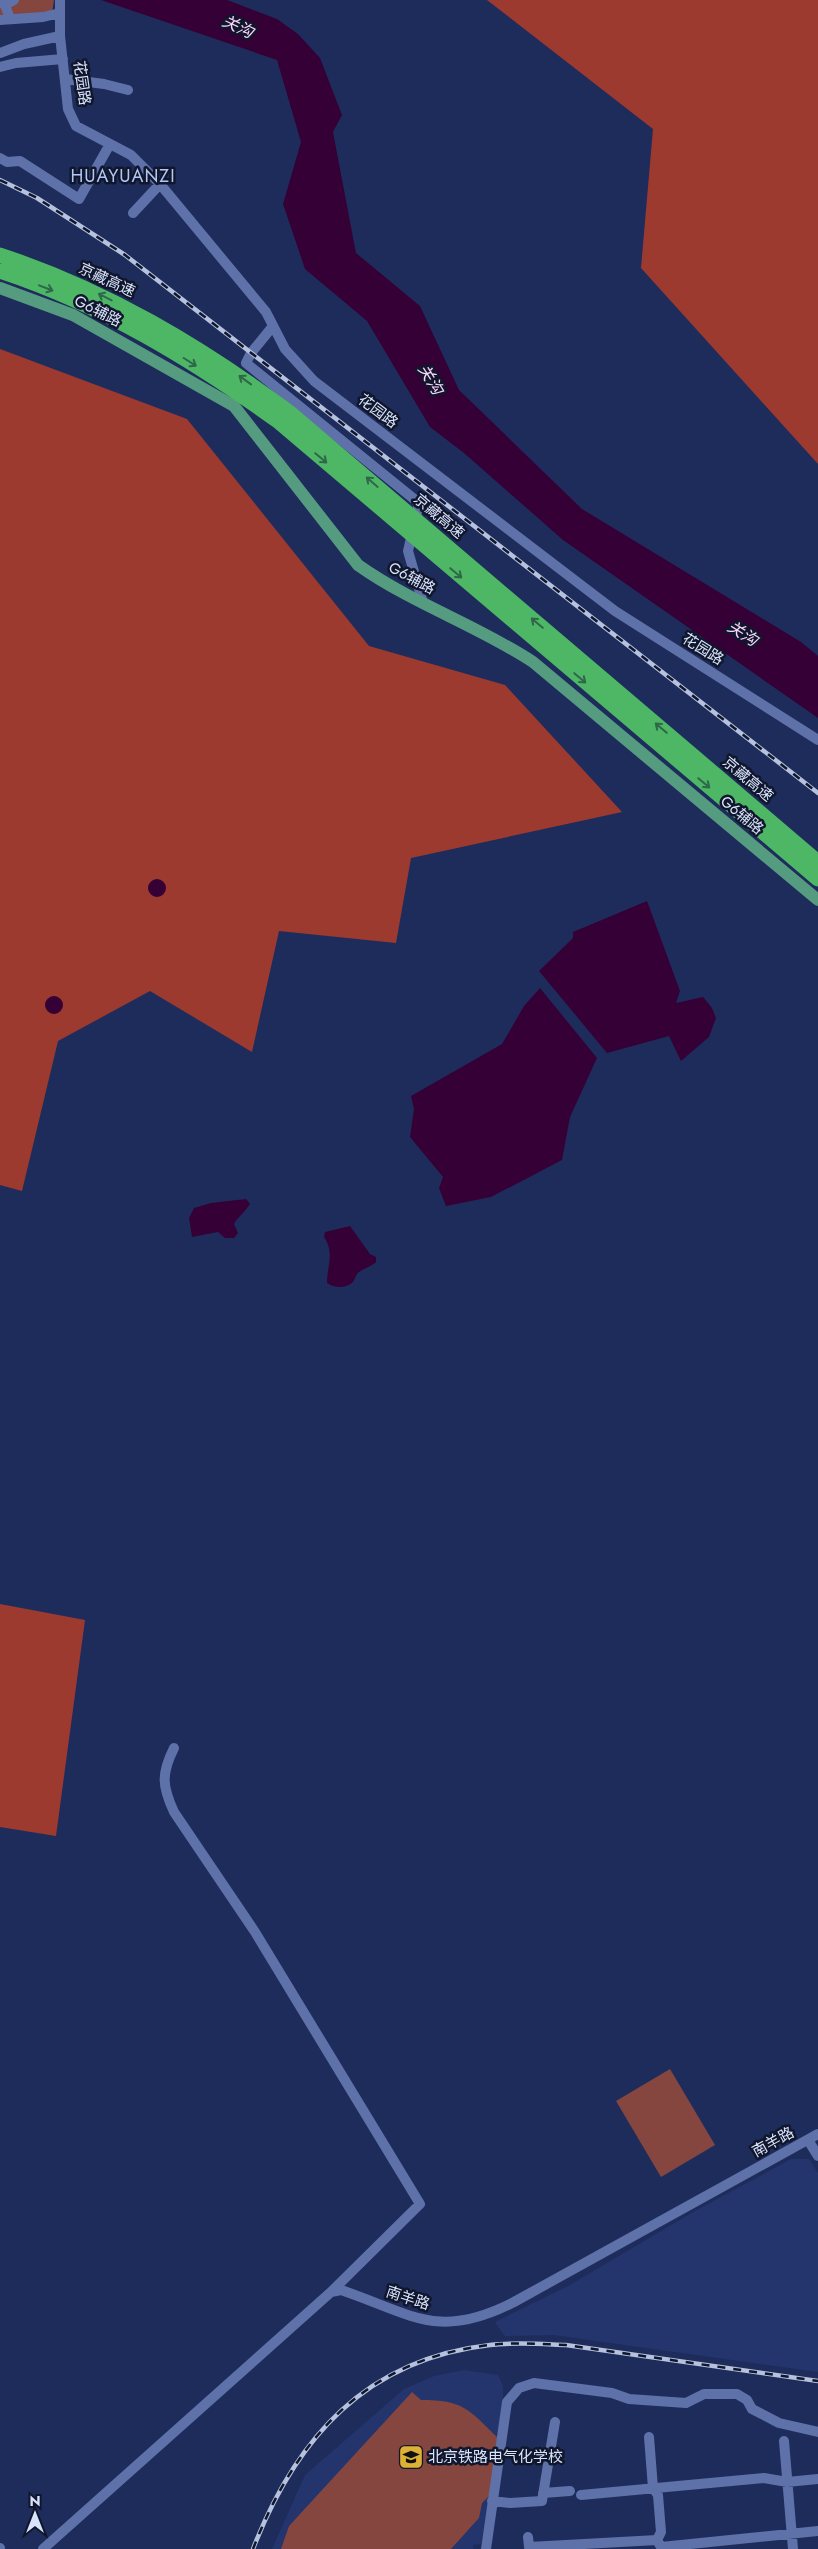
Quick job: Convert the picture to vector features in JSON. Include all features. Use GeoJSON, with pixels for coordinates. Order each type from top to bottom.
{"type":"FeatureCollection","features":[{"type":"Feature","properties":{"kind":"highway","name":"京藏高速"},"geometry":{"type":"LineString","coordinates":[[0,255],[88,288],[189,343],[240,375],[290,412],[818,862]]}},
{"type":"Feature","properties":{"kind":"highway"},"geometry":{"type":"LineString","coordinates":[[0,271],[82,302],[159,344],[233,389],[279,422],[818,880]]}},
{"type":"Feature","properties":{"kind":"main road","name":"G6辅路"},"geometry":{"type":"LineString","coordinates":[[0,288],[73,315],[234,406],[358,564],[379,580],[505,644],[533,662],[818,900]]}},
{"type":"Feature","properties":{"kind":"street"},"geometry":{"type":"LineString","coordinates":[[6,2],[5,19],[43,17],[59,4]]}},
{"type":"Feature","properties":{"kind":"street","name":"花园路"},"geometry":{"type":"LineString","coordinates":[[59,4],[60,36],[68,109],[76,126],[131,155],[160,184],[266,312],[285,349],[314,381],[615,611],[818,740]]}},
{"type":"Feature","properties":{"kind":"street"},"geometry":{"type":"LineString","coordinates":[[0,53],[24,44],[60,36]]}},
{"type":"Feature","properties":{"kind":"street"},"geometry":{"type":"LineString","coordinates":[[0,67],[16,63],[63,59]]}},
{"type":"Feature","properties":{"kind":"street"},"geometry":{"type":"LineString","coordinates":[[65,79],[104,84],[128,90]]}},
{"type":"Feature","properties":{"kind":"street"},"geometry":{"type":"LineString","coordinates":[[0,158],[7,162],[20,161],[79,199],[110,144]]}},
{"type":"Feature","properties":{"kind":"street"},"geometry":{"type":"LineString","coordinates":[[133,213],[160,184]]}},
{"type":"Feature","properties":{"kind":"street"},"geometry":{"type":"LineString","coordinates":[[273,326],[250,353],[246,363],[419,503],[408,552],[423,603]]}},
{"type":"Feature","properties":{"kind":"street"},"geometry":{"type":"LineString","coordinates":[[43,2549],[331,2292],[420,2204],[255,1932],[174,1812],[164,1791],[164,1767],[174,1748]]}},
{"type":"Feature","properties":{"kind":"street","name":"南羊路"},"geometry":{"type":"LineString","coordinates":[[331,2292],[341,2290],[418,2320],[458,2322],[479,2318],[514,2302],[818,2134]]}},
{"type":"Feature","properties":{"kind":"street"},"geometry":{"type":"LineString","coordinates":[[808,2140],[818,2156]]}},
{"type":"Feature","properties":{"kind":"street"},"geometry":{"type":"LineString","coordinates":[[486,2549],[508,2402],[519,2388],[534,2382],[612,2392],[628,2399],[686,2402],[704,2394],[737,2394],[747,2400],[757,2412],[788,2428],[818,2432]]}},
{"type":"Feature","properties":{"kind":"street"},"geometry":{"type":"LineString","coordinates":[[492,2501],[510,2503],[542,2501],[556,2422]]}},
{"type":"Feature","properties":{"kind":"street"},"geometry":{"type":"LineString","coordinates":[[649,2437],[653,2488],[658,2496],[661,2532],[657,2540]]}},
{"type":"Feature","properties":{"kind":"street"},"geometry":{"type":"LineString","coordinates":[[784,2441],[793,2549]]}},
{"type":"Feature","properties":{"kind":"street"},"geometry":{"type":"LineString","coordinates":[[581,2495],[764,2478],[787,2482],[818,2479]]}},
{"type":"Feature","properties":{"kind":"street"},"geometry":{"type":"LineString","coordinates":[[543,2493],[570,2491]]}},
{"type":"Feature","properties":{"kind":"street"},"geometry":{"type":"LineString","coordinates":[[657,2540],[661,2547],[818,2531]]}},
{"type":"Feature","properties":{"kind":"street"},"geometry":{"type":"LineString","coordinates":[[528,2537],[529,2547],[657,2540]]}},
{"type":"Feature","properties":{"kind":"shaded area"},"geometry":{"type":"Polygon","coordinates":[[[0,0],[54,0],[52,13],[0,18],[0,0]]]}},
{"type":"Feature","properties":{"kind":"shaded area"},"geometry":{"type":"Polygon","coordinates":[[[487,0],[818,0],[818,464],[641,268],[653,129],[487,0]]]}},
{"type":"Feature","properties":{"kind":"shaded area"},"geometry":{"type":"Polygon","coordinates":[[[0,349],[187,419],[369,646],[505,685],[622,812],[411,858],[396,943],[279,931],[252,1052],[150,991],[58,1041],[22,1191],[0,1185],[0,349]]]}},
{"type":"Feature","properties":{"kind":"shaded area"},"geometry":{"type":"Polygon","coordinates":[[[0,1604],[85,1620],[56,1836],[0,1827],[0,1604]]]}},
{"type":"Feature","properties":{"kind":"shaded area"},"geometry":{"type":"Polygon","coordinates":[[[670,2069],[715,2145],[661,2177],[616,2101],[670,2069]]]}},
{"type":"Feature","properties":{"kind":"shaded area"},"geometry":{"type":"Polygon","coordinates":[[[791,2159],[809,2159],[818,2173],[818,2372],[553,2335],[505,2336],[495,2322],[568,2286],[695,2211],[791,2159]]]}},
{"type":"Feature","properties":{"kind":"shaded area","name":"北京铁路电气化学校"},"geometry":{"type":"Polygon","coordinates":[[[464,2370],[498,2375],[503,2386],[503,2407],[481,2544],[473,2545],[474,2549],[272,2549],[305,2475],[404,2389],[434,2376],[464,2370]]]}},
{"type":"Feature","properties":{"kind":"shaded area","name":"北京铁路电气化学校"},"geometry":{"type":"Polygon","coordinates":[[[412,2392],[421,2400],[447,2402],[464,2408],[472,2413],[498,2438],[490,2495],[482,2503],[479,2518],[451,2549],[281,2549],[289,2526],[412,2392]]]}},
{"type":"Feature","properties":{"kind":"water","name":"关沟"},"geometry":{"type":"Polygon","coordinates":[[[101,0],[227,0],[277,19],[298,34],[320,58],[342,115],[333,132],[356,253],[420,306],[459,390],[582,509],[801,642],[818,656],[818,718],[563,540],[464,453],[430,427],[367,321],[305,269],[283,204],[301,142],[277,60],[101,0]]]}},
{"type":"Feature","properties":{"kind":"water"},"geometry":{"type":"Polygon","coordinates":[[[157,879],[163,882],[166,888],[163,894],[157,897],[151,894],[148,888],[151,882],[157,879]]]}},
{"type":"Feature","properties":{"kind":"water"},"geometry":{"type":"Polygon","coordinates":[[[647,901],[680,991],[676,1003],[703,997],[712,1008],[716,1018],[709,1037],[681,1061],[669,1036],[607,1053],[539,971],[573,938],[573,932],[647,901]]]}},
{"type":"Feature","properties":{"kind":"water"},"geometry":{"type":"Polygon","coordinates":[[[540,988],[597,1058],[570,1117],[562,1160],[491,1197],[446,1206],[439,1188],[443,1177],[410,1137],[414,1109],[411,1096],[502,1044],[524,1006],[540,988]]]}},
{"type":"Feature","properties":{"kind":"water"},"geometry":{"type":"Polygon","coordinates":[[[54,996],[60,999],[63,1005],[60,1011],[54,1014],[48,1011],[45,1005],[48,999],[54,996]]]}},
{"type":"Feature","properties":{"kind":"water"},"geometry":{"type":"Polygon","coordinates":[[[246,1199],[250,1204],[234,1224],[238,1233],[234,1238],[225,1238],[218,1232],[192,1237],[189,1218],[194,1208],[211,1203],[246,1199]]]}},
{"type":"Feature","properties":{"kind":"water"},"geometry":{"type":"Polygon","coordinates":[[[350,1226],[370,1254],[376,1257],[376,1262],[358,1273],[350,1284],[344,1287],[333,1286],[327,1283],[330,1254],[324,1237],[325,1232],[350,1226]]]}},
{"type":"Feature","properties":{"kind":"railway"},"geometry":{"type":"LineString","coordinates":[[0,180],[37,198],[125,255],[818,793]]}},
{"type":"Feature","properties":{"kind":"railway"},"geometry":{"type":"LineString","coordinates":[[253,2549],[270,2509],[291,2472],[314,2439],[341,2411],[372,2386],[407,2367],[446,2353],[499,2344],[566,2345],[818,2381]]}},
{"type":"Feature","properties":{"kind":"place","name":"北京铁路电气化学校"},"geometry":{"type":"Point","coordinates":[411,2457]}},
{"type":"Feature","properties":{"kind":"district","name":"HUAYUANZI"},"geometry":{"type":"Point","coordinates":[123,176]}}]}
